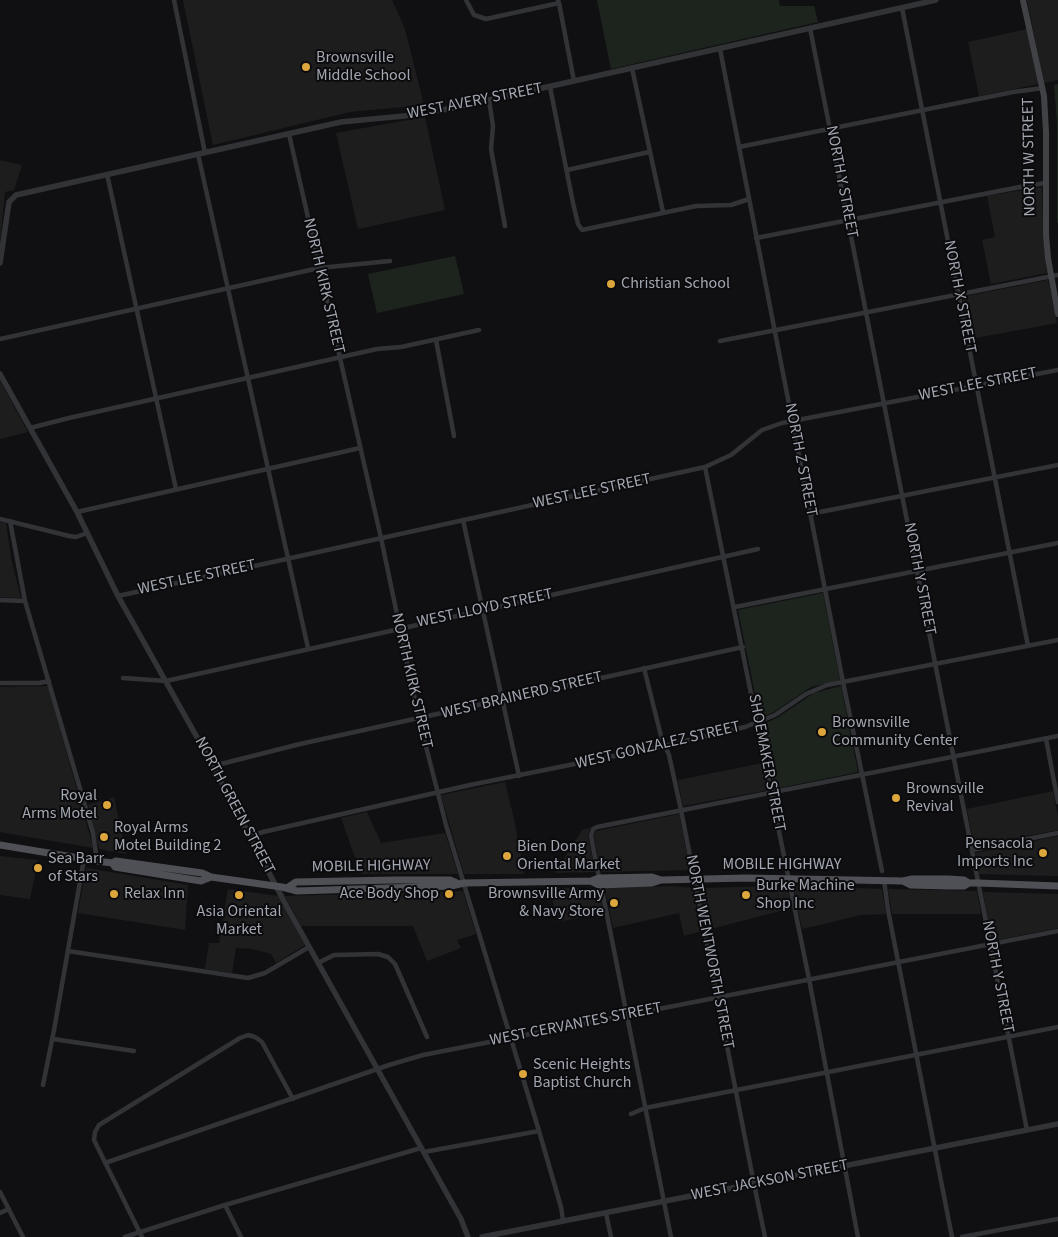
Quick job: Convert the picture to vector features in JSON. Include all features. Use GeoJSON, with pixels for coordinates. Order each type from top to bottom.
{"type":"FeatureCollection","features":[{"type":"Feature","properties":{"kind":"main road","name":"NORTH W STREET"},"geometry":{"type":"LineString","coordinates":[[1023,0],[1043,88],[1046,132],[1046,235],[1054,275],[1058,314]]}},
{"type":"Feature","properties":{"kind":"main road","name":"MOBILE HIGHWAY"},"geometry":{"type":"LineString","coordinates":[[0,845],[112,864],[116,861],[202,872],[211,878],[287,888],[296,882],[450,880],[460,883],[600,881],[652,877],[661,880],[788,878],[903,881],[912,879],[948,879],[964,880],[969,883],[1058,886]]}},
{"type":"Feature","properties":{"kind":"street"},"geometry":{"type":"LineString","coordinates":[[174,0],[228,288],[308,648]]}},
{"type":"Feature","properties":{"kind":"street"},"geometry":{"type":"LineString","coordinates":[[466,0],[474,15],[486,19],[559,2],[574,81]]}},
{"type":"Feature","properties":{"kind":"street","name":"WEST AVERY STREET"},"geometry":{"type":"LineString","coordinates":[[0,263],[9,202],[14,196],[342,122],[429,113],[902,8],[909,3],[936,0]]}},
{"type":"Feature","properties":{"kind":"street","name":"NORTH X STREET"},"geometry":{"type":"LineString","coordinates":[[902,8],[1028,646]]}},
{"type":"Feature","properties":{"kind":"street","name":"NORTH Y STREET"},"geometry":{"type":"LineString","coordinates":[[810,28],[1027,1130]]}},
{"type":"Feature","properties":{"kind":"street","name":"NORTH Z STREET"},"geometry":{"type":"LineString","coordinates":[[720,49],[861,775],[882,871]]}},
{"type":"Feature","properties":{"kind":"street"},"geometry":{"type":"LineString","coordinates":[[632,68],[663,212]]}},
{"type":"Feature","properties":{"kind":"street"},"geometry":{"type":"LineString","coordinates":[[550,87],[580,229],[588,230],[696,206],[730,205],[749,199]]}},
{"type":"Feature","properties":{"kind":"street"},"geometry":{"type":"LineString","coordinates":[[739,147],[1013,92],[1043,88]]}},
{"type":"Feature","properties":{"kind":"street"},"geometry":{"type":"LineString","coordinates":[[489,100],[493,126],[492,149],[506,226]]}},
{"type":"Feature","properties":{"kind":"street","name":"NORTH KIRK STREET"},"geometry":{"type":"LineString","coordinates":[[289,134],[381,538],[419,719],[437,792],[460,883],[539,1131],[563,1220]]}},
{"type":"Feature","properties":{"kind":"street"},"geometry":{"type":"LineString","coordinates":[[567,170],[650,152]]}},
{"type":"Feature","properties":{"kind":"street"},"geometry":{"type":"LineString","coordinates":[[107,174],[176,489]]}},
{"type":"Feature","properties":{"kind":"street"},"geometry":{"type":"LineString","coordinates":[[756,238],[1020,186],[1046,183]]}},
{"type":"Feature","properties":{"kind":"street"},"geometry":{"type":"LineString","coordinates":[[0,339],[319,268],[390,261]]}},
{"type":"Feature","properties":{"kind":"street"},"geometry":{"type":"LineString","coordinates":[[720,340],[1054,275]]}},
{"type":"Feature","properties":{"kind":"street"},"geometry":{"type":"LineString","coordinates":[[30,428],[156,398],[478,330]]}},
{"type":"Feature","properties":{"kind":"street"},"geometry":{"type":"LineString","coordinates":[[436,340],[454,436]]}},
{"type":"Feature","properties":{"kind":"street","name":"WEST LEE STREET"},"geometry":{"type":"LineString","coordinates":[[118,596],[705,467],[731,455],[762,430],[792,422],[1058,370]]}},
{"type":"Feature","properties":{"kind":"street","name":"NORTH GREEN STREET"},"geometry":{"type":"LineString","coordinates":[[0,374],[77,512],[118,596],[213,766],[309,947],[461,1219],[468,1237]]}},
{"type":"Feature","properties":{"kind":"street"},"geometry":{"type":"LineString","coordinates":[[77,512],[360,448]]}},
{"type":"Feature","properties":{"kind":"street"},"geometry":{"type":"LineString","coordinates":[[810,514],[1058,465]]}},
{"type":"Feature","properties":{"kind":"street","name":"SHOEMAKER STREET"},"geometry":{"type":"LineString","coordinates":[[705,467],[758,722],[858,1237]]}},
{"type":"Feature","properties":{"kind":"street"},"geometry":{"type":"LineString","coordinates":[[0,519],[69,536],[86,533]]}},
{"type":"Feature","properties":{"kind":"street"},"geometry":{"type":"LineString","coordinates":[[463,520],[519,776]]}},
{"type":"Feature","properties":{"kind":"street"},"geometry":{"type":"LineString","coordinates":[[10,521],[25,601],[94,839],[97,861]]}},
{"type":"Feature","properties":{"kind":"street"},"geometry":{"type":"LineString","coordinates":[[735,607],[1058,543]]}},
{"type":"Feature","properties":{"kind":"street","name":"WEST LLOYD STREET"},"geometry":{"type":"LineString","coordinates":[[123,678],[166,681],[482,609],[758,549]]}},
{"type":"Feature","properties":{"kind":"street"},"geometry":{"type":"LineString","coordinates":[[0,600],[25,601]]}},
{"type":"Feature","properties":{"kind":"street","name":"WEST GONZALEZ STREET"},"geometry":{"type":"LineString","coordinates":[[251,836],[437,792],[664,746],[775,716],[812,690],[843,682],[1058,640]]}},
{"type":"Feature","properties":{"kind":"street","name":"WEST BRAINERD STREET"},"geometry":{"type":"LineString","coordinates":[[213,766],[300,744],[743,647]]}},
{"type":"Feature","properties":{"kind":"street","name":"NORTH WENTWORTH STREET"},"geometry":{"type":"LineString","coordinates":[[644,668],[664,746],[669,755],[681,810],[766,1237]]}},
{"type":"Feature","properties":{"kind":"street"},"geometry":{"type":"LineString","coordinates":[[0,683],[39,683],[49,681]]}},
{"type":"Feature","properties":{"kind":"street"},"geometry":{"type":"LineString","coordinates":[[670,1237],[591,836],[593,829],[597,826],[1058,736]]}},
{"type":"Feature","properties":{"kind":"street"},"geometry":{"type":"LineString","coordinates":[[1046,739],[1058,802]]}},
{"type":"Feature","properties":{"kind":"street"},"geometry":{"type":"LineString","coordinates":[[972,850],[1058,833]]}},
{"type":"Feature","properties":{"kind":"street"},"geometry":{"type":"LineString","coordinates":[[43,1085],[53,1039],[84,859]]}},
{"type":"Feature","properties":{"kind":"street"},"geometry":{"type":"LineString","coordinates":[[884,880],[898,962],[952,1237]]}},
{"type":"Feature","properties":{"kind":"street","name":"WEST CERVANTES STREET"},"geometry":{"type":"LineString","coordinates":[[105,1163],[377,1069],[428,1054],[1058,931]]}},
{"type":"Feature","properties":{"kind":"street"},"geometry":{"type":"LineString","coordinates":[[68,950],[248,978],[265,973],[309,947]]}},
{"type":"Feature","properties":{"kind":"street"},"geometry":{"type":"LineString","coordinates":[[318,963],[334,955],[378,954],[388,957],[395,964],[427,1037]]}},
{"type":"Feature","properties":{"kind":"street"},"geometry":{"type":"LineString","coordinates":[[631,1114],[645,1108],[1058,1027]]}},
{"type":"Feature","properties":{"kind":"street"},"geometry":{"type":"LineString","coordinates":[[142,1237],[94,1140],[96,1130],[107,1120],[240,1038],[248,1035],[255,1036],[262,1042],[293,1099]]}},
{"type":"Feature","properties":{"kind":"street"},"geometry":{"type":"LineString","coordinates":[[53,1039],[134,1051]]}},
{"type":"Feature","properties":{"kind":"street","name":"WEST JACKSON STREET"},"geometry":{"type":"LineString","coordinates":[[482,1237],[1058,1124]]}},
{"type":"Feature","properties":{"kind":"street"},"geometry":{"type":"LineString","coordinates":[[125,1237],[225,1205],[422,1150],[539,1131]]}},
{"type":"Feature","properties":{"kind":"street"},"geometry":{"type":"LineString","coordinates":[[0,1192],[24,1237]]}},
{"type":"Feature","properties":{"kind":"street"},"geometry":{"type":"LineString","coordinates":[[225,1205],[241,1237]]}},
{"type":"Feature","properties":{"kind":"street"},"geometry":{"type":"LineString","coordinates":[[0,1213],[9,1209]]}},
{"type":"Feature","properties":{"kind":"street"},"geometry":{"type":"LineString","coordinates":[[606,1212],[611,1237]]}},
{"type":"Feature","properties":{"kind":"street"},"geometry":{"type":"LineString","coordinates":[[962,1237],[1058,1219]]}},
{"type":"Feature","properties":{"kind":"shaded area","name":"Brownsville Middle School"},"geometry":{"type":"Polygon","coordinates":[[[183,0],[392,0],[405,29],[424,105],[350,112],[213,145],[183,0]]]}},
{"type":"Feature","properties":{"kind":"shaded area"},"geometry":{"type":"Polygon","coordinates":[[[597,0],[779,0],[780,6],[814,6],[818,22],[611,69],[597,0]]]}},
{"type":"Feature","properties":{"kind":"shaded area"},"geometry":{"type":"Polygon","coordinates":[[[1027,0],[1058,0],[1058,80],[1044,83],[1027,0]]]}},
{"type":"Feature","properties":{"kind":"shaded area"},"geometry":{"type":"Polygon","coordinates":[[[1027,29],[1039,84],[979,96],[968,42],[1027,29]]]}},
{"type":"Feature","properties":{"kind":"shaded area"},"geometry":{"type":"Polygon","coordinates":[[[1058,84],[1057,223],[1057,122],[1054,85],[1058,84]]]}},
{"type":"Feature","properties":{"kind":"shaded area"},"geometry":{"type":"Polygon","coordinates":[[[425,117],[445,210],[358,229],[336,133],[425,117]]]}},
{"type":"Feature","properties":{"kind":"shaded area"},"geometry":{"type":"Polygon","coordinates":[[[0,160],[22,165],[14,190],[5,192],[0,243],[0,160]]]}},
{"type":"Feature","properties":{"kind":"shaded area"},"geometry":{"type":"Polygon","coordinates":[[[1042,187],[1043,235],[1047,273],[991,284],[982,240],[995,237],[987,196],[1042,187]]]}},
{"type":"Feature","properties":{"kind":"shaded area"},"geometry":{"type":"Polygon","coordinates":[[[455,256],[464,294],[377,313],[368,274],[455,256]]]}},
{"type":"Feature","properties":{"kind":"shaded area"},"geometry":{"type":"Polygon","coordinates":[[[1048,280],[1057,323],[970,339],[962,297],[1048,280]]]}},
{"type":"Feature","properties":{"kind":"shaded area"},"geometry":{"type":"Polygon","coordinates":[[[0,381],[28,432],[0,439],[0,381]]]}},
{"type":"Feature","properties":{"kind":"shaded area"},"geometry":{"type":"Polygon","coordinates":[[[0,522],[6,523],[11,558],[21,598],[0,597],[0,522]]]}},
{"type":"Feature","properties":{"kind":"shaded area"},"geometry":{"type":"Polygon","coordinates":[[[823,593],[840,680],[811,687],[774,712],[760,718],[738,610],[823,593]]]}},
{"type":"Feature","properties":{"kind":"shaded area"},"geometry":{"type":"Polygon","coordinates":[[[48,686],[93,848],[0,832],[0,687],[48,686]]]}},
{"type":"Feature","properties":{"kind":"shaded area"},"geometry":{"type":"Polygon","coordinates":[[[841,686],[858,772],[774,789],[761,725],[777,718],[814,693],[841,686]]]}},
{"type":"Feature","properties":{"kind":"shaded area"},"geometry":{"type":"Polygon","coordinates":[[[763,763],[768,790],[683,806],[678,780],[763,763]]]}},
{"type":"Feature","properties":{"kind":"shaded area"},"geometry":{"type":"Polygon","coordinates":[[[505,782],[524,874],[464,874],[441,795],[505,782]]]}},
{"type":"Feature","properties":{"kind":"shaded area"},"geometry":{"type":"Polygon","coordinates":[[[1053,791],[1058,817],[1058,830],[974,846],[967,809],[1053,791]]]}},
{"type":"Feature","properties":{"kind":"shaded area"},"geometry":{"type":"Polygon","coordinates":[[[114,797],[126,854],[99,849],[88,805],[114,797]]]}},
{"type":"Feature","properties":{"kind":"shaded area"},"geometry":{"type":"Polygon","coordinates":[[[367,812],[381,843],[445,833],[458,874],[361,874],[341,818],[367,812]]]}},
{"type":"Feature","properties":{"kind":"shaded area"},"geometry":{"type":"Polygon","coordinates":[[[679,814],[690,870],[601,872],[594,836],[596,831],[679,814]]]}},
{"type":"Feature","properties":{"kind":"shaded area"},"geometry":{"type":"Polygon","coordinates":[[[590,828],[588,836],[595,872],[555,873],[582,830],[590,828]]]}},
{"type":"Feature","properties":{"kind":"shaded area"},"geometry":{"type":"Polygon","coordinates":[[[1058,836],[1058,876],[979,874],[975,853],[1058,836]]]}},
{"type":"Feature","properties":{"kind":"shaded area"},"geometry":{"type":"Polygon","coordinates":[[[0,856],[38,860],[30,899],[0,895],[0,856]]]}},
{"type":"Feature","properties":{"kind":"shaded area"},"geometry":{"type":"Polygon","coordinates":[[[86,868],[188,885],[185,930],[78,913],[86,868]]]}},
{"type":"Feature","properties":{"kind":"shaded area"},"geometry":{"type":"Polygon","coordinates":[[[673,886],[693,888],[701,931],[684,936],[679,913],[613,928],[605,888],[673,886]]]}},
{"type":"Feature","properties":{"kind":"shaded area"},"geometry":{"type":"Polygon","coordinates":[[[787,886],[792,908],[707,930],[699,888],[787,886]]]}},
{"type":"Feature","properties":{"kind":"shaded area"},"geometry":{"type":"Polygon","coordinates":[[[793,886],[882,889],[886,914],[861,915],[802,929],[793,886]]]}},
{"type":"Feature","properties":{"kind":"shaded area"},"geometry":{"type":"Polygon","coordinates":[[[550,888],[599,888],[604,913],[557,922],[550,888]]]}},
{"type":"Feature","properties":{"kind":"shaded area"},"geometry":{"type":"Polygon","coordinates":[[[228,889],[278,896],[305,945],[276,963],[271,954],[252,949],[236,948],[232,973],[205,969],[209,943],[219,943],[228,889]]]}},
{"type":"Feature","properties":{"kind":"shaded area"},"geometry":{"type":"Polygon","coordinates":[[[888,889],[977,891],[981,914],[892,914],[888,889]]]}},
{"type":"Feature","properties":{"kind":"shaded area"},"geometry":{"type":"Polygon","coordinates":[[[463,891],[476,934],[457,940],[461,948],[427,961],[413,926],[301,926],[285,896],[463,891]]]}},
{"type":"Feature","properties":{"kind":"shaded area"},"geometry":{"type":"Polygon","coordinates":[[[983,892],[1058,894],[1058,928],[992,941],[983,892]]]}},
{"type":"Feature","properties":{"kind":"place","name":"Brownsville Middle School"},"geometry":{"type":"Point","coordinates":[306,67]}},
{"type":"Feature","properties":{"kind":"place","name":"Christian School"},"geometry":{"type":"Point","coordinates":[611,284]}},
{"type":"Feature","properties":{"kind":"place","name":"Brownsville Community Center"},"geometry":{"type":"Point","coordinates":[822,732]}},
{"type":"Feature","properties":{"kind":"place","name":"Brownsville Revival"},"geometry":{"type":"Point","coordinates":[896,798]}},
{"type":"Feature","properties":{"kind":"place","name":"Royal Arms Motel"},"geometry":{"type":"Point","coordinates":[107,805]}},
{"type":"Feature","properties":{"kind":"place","name":"Royal Arms Motel Building 2"},"geometry":{"type":"Point","coordinates":[104,837]}},
{"type":"Feature","properties":{"kind":"place","name":"Pensacola Imports Inc"},"geometry":{"type":"Point","coordinates":[1043,853]}},
{"type":"Feature","properties":{"kind":"place","name":"Bien Dong Oriental Market"},"geometry":{"type":"Point","coordinates":[507,856]}},
{"type":"Feature","properties":{"kind":"place","name":"Sea Barr of Stars"},"geometry":{"type":"Point","coordinates":[38,868]}},
{"type":"Feature","properties":{"kind":"place","name":"Relax Inn"},"geometry":{"type":"Point","coordinates":[114,894]}},
{"type":"Feature","properties":{"kind":"place","name":"Ace Body Shop"},"geometry":{"type":"Point","coordinates":[449,894]}},
{"type":"Feature","properties":{"kind":"place","name":"Asia Oriental Market"},"geometry":{"type":"Point","coordinates":[239,895]}},
{"type":"Feature","properties":{"kind":"place","name":"Burke Machine Shop Inc"},"geometry":{"type":"Point","coordinates":[746,895]}},
{"type":"Feature","properties":{"kind":"place","name":"Brownsville Army & Navy Store"},"geometry":{"type":"Point","coordinates":[614,903]}},
{"type":"Feature","properties":{"kind":"place","name":"Scenic Heights Baptist Church"},"geometry":{"type":"Point","coordinates":[523,1074]}}]}
